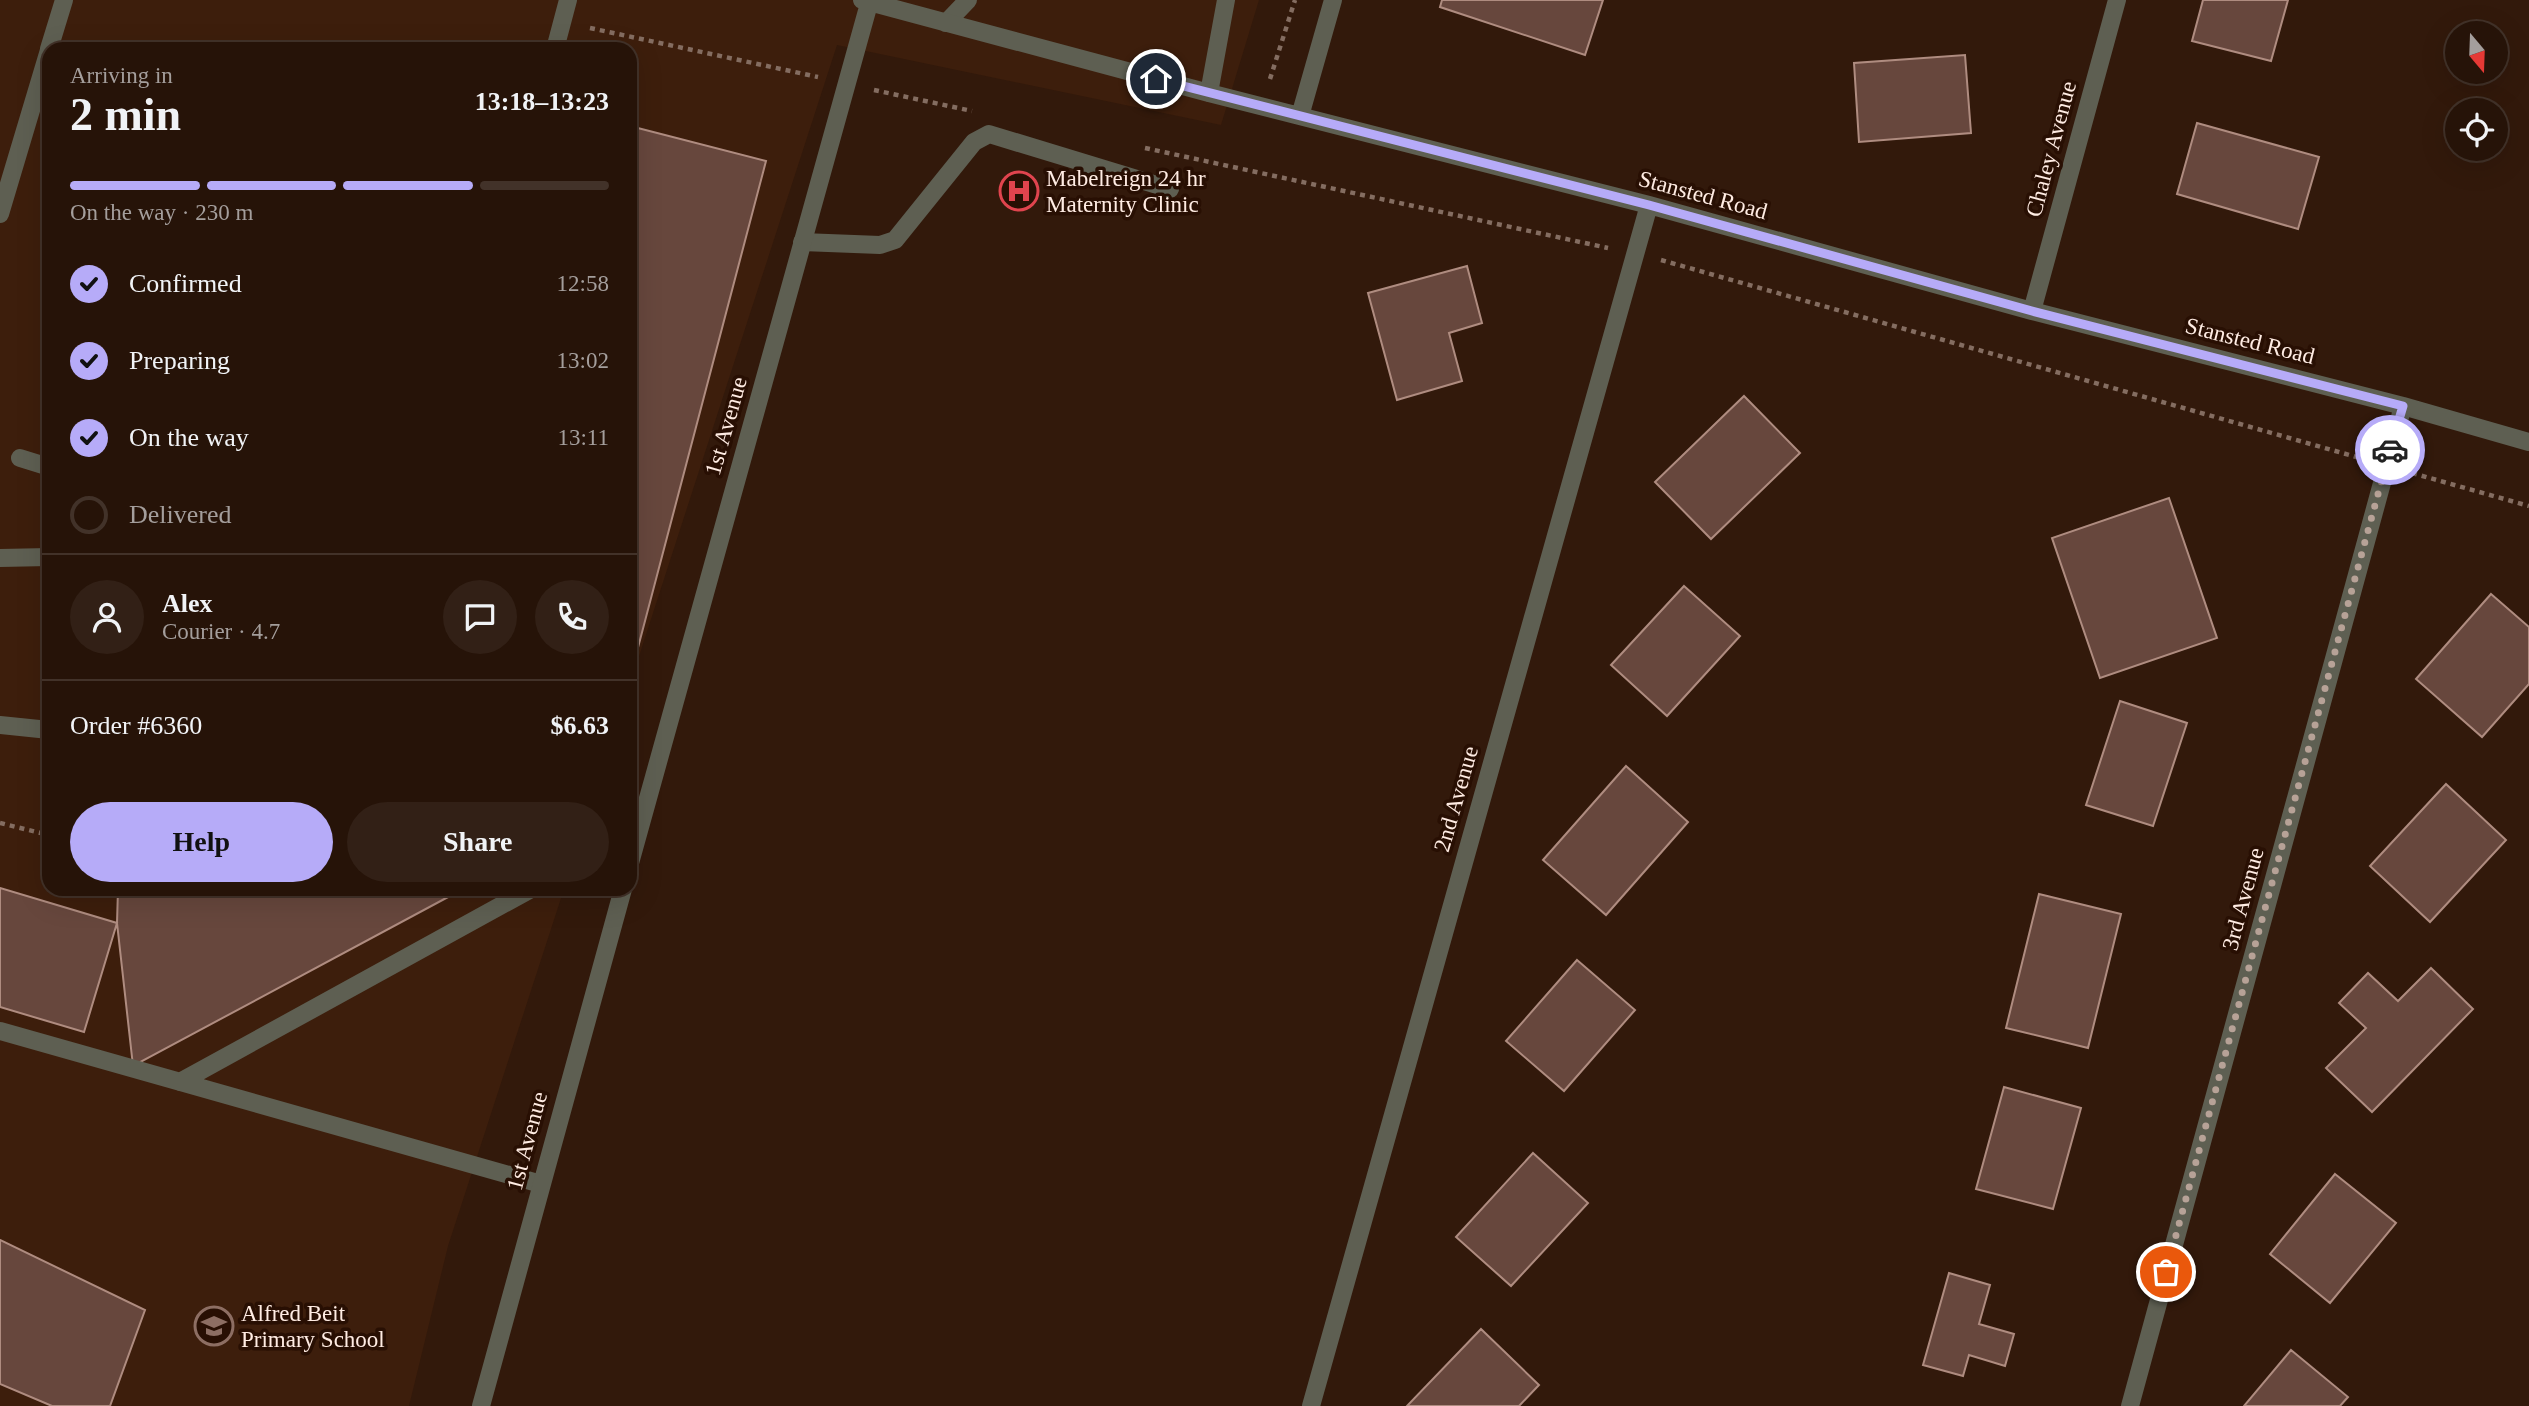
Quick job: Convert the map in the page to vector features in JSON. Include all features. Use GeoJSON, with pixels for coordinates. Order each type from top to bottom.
{"type":"FeatureCollection","features":[{"type":"Feature","properties":{"kind":"street"},"geometry":{"type":"LineString","coordinates":[[51,42],[64,0]]}},
{"type":"Feature","properties":{"kind":"street"},"geometry":{"type":"LineString","coordinates":[[557,42],[568,0]]}},
{"type":"Feature","properties":{"kind":"street"},"geometry":{"type":"LineString","coordinates":[[946,23],[968,0]]}},
{"type":"Feature","properties":{"kind":"street"},"geometry":{"type":"LineString","coordinates":[[1209,93],[1226,0]]}},
{"type":"Feature","properties":{"kind":"street"},"geometry":{"type":"LineString","coordinates":[[1300,116],[1333,0]]}},
{"type":"Feature","properties":{"kind":"street","name":"Chaley Avenue"},"geometry":{"type":"LineString","coordinates":[[2032,311],[2117,0]]}},
{"type":"Feature","properties":{"kind":"street","name":"Stansted Road"},"geometry":{"type":"LineString","coordinates":[[867,1],[1209,93],[1649,205],[2032,311],[2403,406],[2529,442]]}},
{"type":"Feature","properties":{"kind":"street","name":"1st Avenue"},"geometry":{"type":"LineString","coordinates":[[637,825],[802,242],[867,1]]}},
{"type":"Feature","properties":{"kind":"street"},"geometry":{"type":"LineString","coordinates":[[0,214],[42,73]]}},
{"type":"Feature","properties":{"kind":"street"},"geometry":{"type":"LineString","coordinates":[[802,242],[880,245],[895,240],[974,142],[989,134],[1170,189]]}},
{"type":"Feature","properties":{"kind":"street","name":"2nd Avenue"},"geometry":{"type":"LineString","coordinates":[[1311,1406],[1649,205]]}},
{"type":"Feature","properties":{"kind":"street","name":"3rd Avenue"},"geometry":{"type":"LineString","coordinates":[[2130,1406],[2403,406]]}},
{"type":"Feature","properties":{"kind":"street"},"geometry":{"type":"LineString","coordinates":[[20,458],[42,465]]}},
{"type":"Feature","properties":{"kind":"street"},"geometry":{"type":"LineString","coordinates":[[0,558],[42,557]]}},
{"type":"Feature","properties":{"kind":"street"},"geometry":{"type":"LineString","coordinates":[[0,725],[42,729]]}},
{"type":"Feature","properties":{"kind":"street"},"geometry":{"type":"LineString","coordinates":[[180,1082],[518,896]]}},
{"type":"Feature","properties":{"kind":"street","name":"1st Avenue"},"geometry":{"type":"LineString","coordinates":[[481,1406],[621,896]]}},
{"type":"Feature","properties":{"kind":"street"},"geometry":{"type":"LineString","coordinates":[[0,1031],[541,1184]]}},
{"type":"Feature","properties":{"kind":"path"},"geometry":{"type":"LineString","coordinates":[[1261,106],[1295,0]]}},
{"type":"Feature","properties":{"kind":"path"},"geometry":{"type":"LineString","coordinates":[[562,22],[820,78]]}},
{"type":"Feature","properties":{"kind":"path"},"geometry":{"type":"LineString","coordinates":[[861,87],[983,113]]}},
{"type":"Feature","properties":{"kind":"path"},"geometry":{"type":"LineString","coordinates":[[1133,145],[1666,261],[2370,461]]}},
{"type":"Feature","properties":{"kind":"path"},"geometry":{"type":"LineString","coordinates":[[2410,472],[2529,506]]}},
{"type":"Feature","properties":{"kind":"path"},"geometry":{"type":"LineString","coordinates":[[0,822],[42,833]]}},
{"type":"Feature","properties":{"kind":"shaded area"},"geometry":{"type":"Polygon","coordinates":[[[0,0],[1259,0],[1221,125],[837,45],[637,662],[637,42],[42,42],[42,896],[562,896],[448,1246],[409,1406],[0,1406],[0,0]]]}},
{"type":"Feature","properties":{"kind":"building"},"geometry":{"type":"Polygon","coordinates":[[[1442,0],[1603,0],[1585,55],[1440,7],[1442,0]]]}},
{"type":"Feature","properties":{"kind":"building"},"geometry":{"type":"Polygon","coordinates":[[[2203,0],[2288,0],[2271,61],[2192,41],[2203,0]]]}},
{"type":"Feature","properties":{"kind":"building"},"geometry":{"type":"Polygon","coordinates":[[[1965,55],[1971,133],[1859,142],[1854,63],[1965,55]]]}},
{"type":"Feature","properties":{"kind":"building"},"geometry":{"type":"Polygon","coordinates":[[[2197,123],[2319,157],[2298,229],[2177,194],[2197,123]]]}},
{"type":"Feature","properties":{"kind":"building"},"geometry":{"type":"Polygon","coordinates":[[[637,128],[766,161],[637,651],[637,128]]]}},
{"type":"Feature","properties":{"kind":"building"},"geometry":{"type":"Polygon","coordinates":[[[1467,266],[1482,323],[1449,333],[1462,381],[1397,400],[1368,293],[1467,266]]]}},
{"type":"Feature","properties":{"kind":"building"},"geometry":{"type":"Polygon","coordinates":[[[1744,396],[1800,453],[1711,539],[1655,482],[1744,396]]]}},
{"type":"Feature","properties":{"kind":"building"},"geometry":{"type":"Polygon","coordinates":[[[2169,498],[2217,638],[2100,678],[2052,538],[2169,498]]]}},
{"type":"Feature","properties":{"kind":"building"},"geometry":{"type":"Polygon","coordinates":[[[1684,586],[1740,636],[1667,716],[1611,665],[1684,586]]]}},
{"type":"Feature","properties":{"kind":"building"},"geometry":{"type":"Polygon","coordinates":[[[2491,594],[2529,627],[2529,684],[2482,737],[2416,679],[2491,594]]]}},
{"type":"Feature","properties":{"kind":"building"},"geometry":{"type":"Polygon","coordinates":[[[2120,701],[2187,723],[2153,826],[2086,805],[2120,701]]]}},
{"type":"Feature","properties":{"kind":"building"},"geometry":{"type":"Polygon","coordinates":[[[1626,766],[1688,822],[1606,915],[1543,860],[1626,766]]]}},
{"type":"Feature","properties":{"kind":"building"},"geometry":{"type":"Polygon","coordinates":[[[2446,784],[2506,840],[2430,922],[2370,866],[2446,784]]]}},
{"type":"Feature","properties":{"kind":"building"},"geometry":{"type":"Polygon","coordinates":[[[0,888],[117,923],[84,1032],[0,1007],[0,888]]]}},
{"type":"Feature","properties":{"kind":"building"},"geometry":{"type":"Polygon","coordinates":[[[2039,894],[2121,914],[2088,1048],[2006,1028],[2039,894]]]}},
{"type":"Feature","properties":{"kind":"building"},"geometry":{"type":"Polygon","coordinates":[[[118,896],[450,896],[133,1066],[117,923],[118,896]]]}},
{"type":"Feature","properties":{"kind":"building"},"geometry":{"type":"Polygon","coordinates":[[[1577,960],[1635,1010],[1564,1091],[1506,1041],[1577,960]]]}},
{"type":"Feature","properties":{"kind":"building"},"geometry":{"type":"Polygon","coordinates":[[[2431,968],[2473,1009],[2372,1112],[2326,1068],[2366,1028],[2339,1003],[2368,973],[2398,1001],[2431,968]]]}},
{"type":"Feature","properties":{"kind":"building"},"geometry":{"type":"Polygon","coordinates":[[[2004,1087],[2081,1108],[2053,1209],[1976,1189],[2004,1087]]]}},
{"type":"Feature","properties":{"kind":"building"},"geometry":{"type":"Polygon","coordinates":[[[1533,1153],[1588,1203],[1511,1286],[1456,1237],[1533,1153]]]}},
{"type":"Feature","properties":{"kind":"building"},"geometry":{"type":"Polygon","coordinates":[[[2335,1174],[2396,1223],[2330,1303],[2270,1254],[2335,1174]]]}},
{"type":"Feature","properties":{"kind":"building"},"geometry":{"type":"Polygon","coordinates":[[[0,1240],[145,1310],[110,1406],[52,1406],[0,1384],[0,1240]]]}},
{"type":"Feature","properties":{"kind":"building"},"geometry":{"type":"Polygon","coordinates":[[[1949,1273],[1990,1285],[1979,1324],[2014,1334],[2005,1366],[1969,1355],[1963,1376],[1923,1365],[1949,1273]]]}},
{"type":"Feature","properties":{"kind":"building"},"geometry":{"type":"Polygon","coordinates":[[[1481,1329],[1539,1385],[1519,1406],[1407,1406],[1481,1329]]]}},
{"type":"Feature","properties":{"kind":"building"},"geometry":{"type":"Polygon","coordinates":[[[2291,1350],[2348,1397],[2340,1406],[2244,1406],[2291,1350]]]}},
{"type":"Feature","properties":{"kind":"way so far"},"geometry":{"type":"LineString","coordinates":[[2166,1272],[2390,450]]}},
{"type":"Feature","properties":{"kind":"place","name":"Mabelreign 24 hr Maternity Clinic"},"geometry":{"type":"Point","coordinates":[1019,191]}},
{"type":"Feature","properties":{"kind":"place","name":"Alfred Beit Primary School"},"geometry":{"type":"Point","coordinates":[214,1326]}},
{"type":"Feature","properties":{"kind":"route"},"geometry":{"type":"LineString","coordinates":[[1156,79],[1649,205],[2032,311],[2403,406],[2390,450]]}}]}
